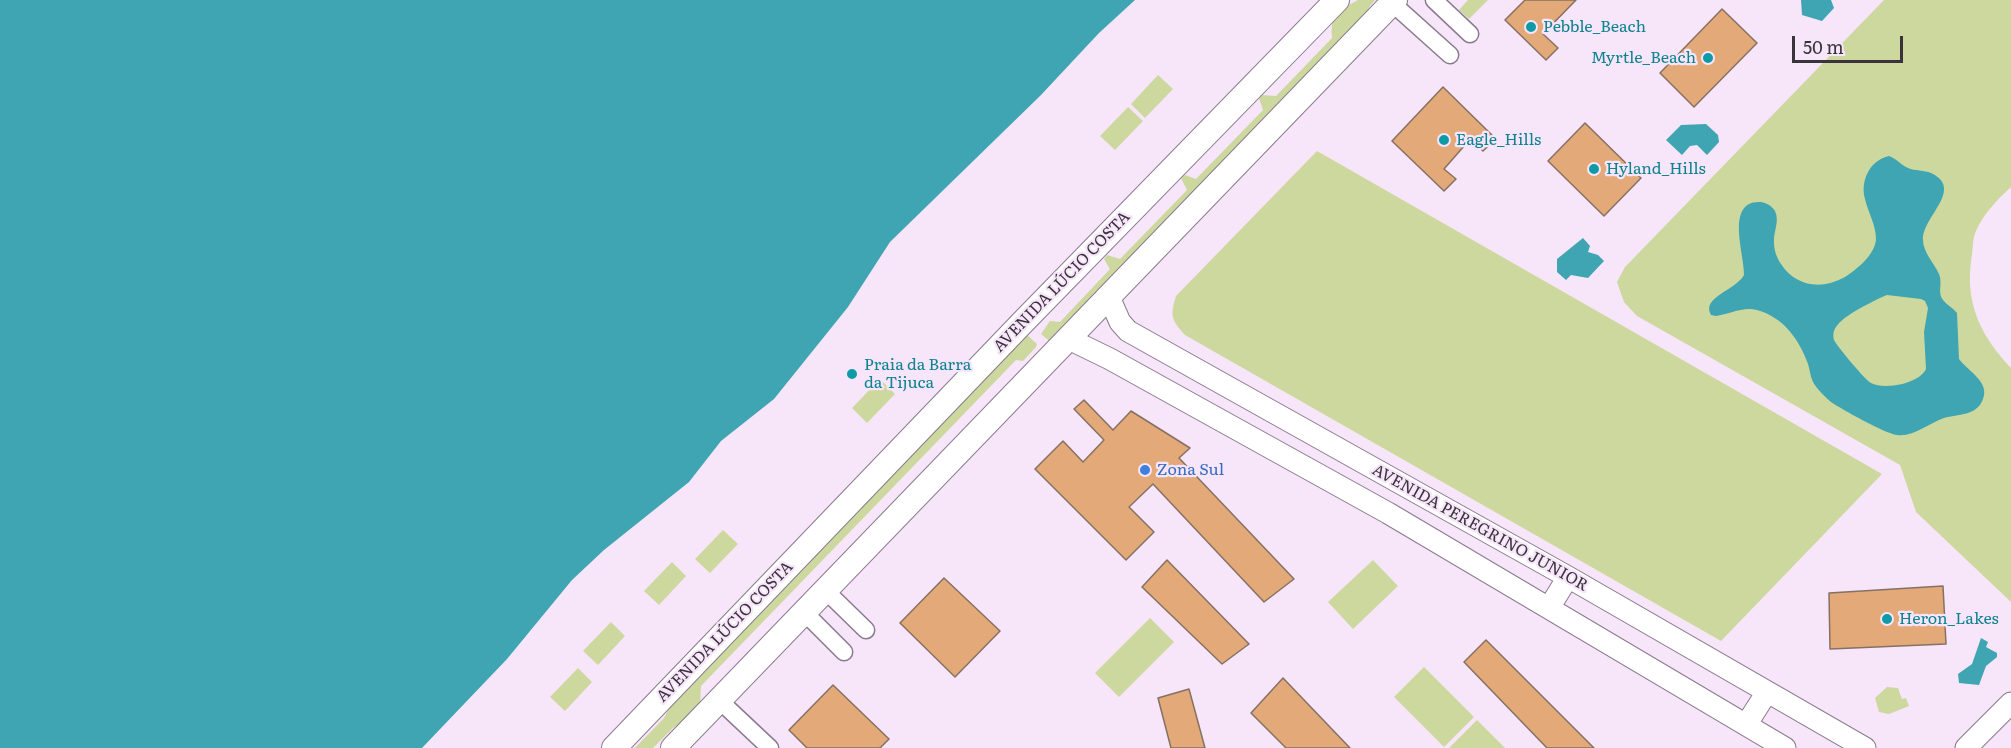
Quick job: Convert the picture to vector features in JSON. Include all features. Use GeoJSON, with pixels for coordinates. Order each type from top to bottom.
{"type":"FeatureCollection","features":[{"type":"Feature","properties":{"kind":"main road","name":"AVENIDA LÚCIO COSTA"},"geometry":{"type":"LineString","coordinates":[[614,748],[1022,323],[1337,0]]}},
{"type":"Feature","properties":{"kind":"main road"},"geometry":{"type":"LineString","coordinates":[[673,748],[1394,1]]}},
{"type":"Feature","properties":{"kind":"main road"},"geometry":{"type":"LineString","coordinates":[[621,748],[644,717]]}},
{"type":"Feature","properties":{"kind":"street"},"geometry":{"type":"LineString","coordinates":[[1434,0],[1470,34]]}},
{"type":"Feature","properties":{"kind":"street"},"geometry":{"type":"LineString","coordinates":[[1394,1],[1450,55]]}},
{"type":"Feature","properties":{"kind":"street","name":"AVENIDA PEREGRINO JUNIOR"},"geometry":{"type":"LineString","coordinates":[[1109,297],[1120,322],[1128,331],[1568,577],[1865,748]]}},
{"type":"Feature","properties":{"kind":"street","name":"AVENIDA PEREGRINO JUNIOR"},"geometry":{"type":"LineString","coordinates":[[1069,339],[1110,359],[1378,508],[1785,748]]}},
{"type":"Feature","properties":{"kind":"street"},"geometry":{"type":"LineString","coordinates":[[1549,608],[1568,577]]}},
{"type":"Feature","properties":{"kind":"street"},"geometry":{"type":"LineString","coordinates":[[825,590],[866,630]]}},
{"type":"Feature","properties":{"kind":"street"},"geometry":{"type":"LineString","coordinates":[[804,612],[844,652]]}},
{"type":"Feature","properties":{"kind":"street"},"geometry":{"type":"LineString","coordinates":[[1746,725],[1767,692]]}},
{"type":"Feature","properties":{"kind":"street"},"geometry":{"type":"LineString","coordinates":[[720,701],[770,748]]}},
{"type":"Feature","properties":{"kind":"street"},"geometry":{"type":"LineString","coordinates":[[1966,748],[2011,703]]}},
{"type":"Feature","properties":{"kind":"green space"},"geometry":{"type":"Polygon","coordinates":[[[1358,0],[1375,0],[1359,27],[1052,343],[1041,334],[1050,321],[1060,322],[1110,269],[1104,259],[1107,255],[1120,259],[1187,190],[1181,178],[1185,175],[1196,179],[1263,110],[1259,98],[1262,95],[1276,96],[1332,38],[1334,18],[1345,7],[1358,0]]]}},
{"type":"Feature","properties":{"kind":"green space"},"geometry":{"type":"Polygon","coordinates":[[[1468,0],[1488,0],[1469,19],[1459,10],[1468,0]]]}},
{"type":"Feature","properties":{"kind":"green space"},"geometry":{"type":"Polygon","coordinates":[[[1884,0],[2011,0],[2011,187],[1991,207],[1976,231],[1970,287],[1976,316],[1982,329],[2011,368],[2011,602],[1916,512],[1900,465],[1637,316],[1624,302],[1617,282],[1625,267],[1884,0]]]}},
{"type":"Feature","properties":{"kind":"green space"},"geometry":{"type":"Polygon","coordinates":[[[1158,75],[1173,89],[1145,118],[1131,104],[1158,75]]]}},
{"type":"Feature","properties":{"kind":"green space"},"geometry":{"type":"Polygon","coordinates":[[[1128,107],[1143,121],[1115,150],[1100,136],[1128,107]]]}},
{"type":"Feature","properties":{"kind":"green space"},"geometry":{"type":"Polygon","coordinates":[[[1317,151],[1882,474],[1721,641],[1185,335],[1173,317],[1176,296],[1317,151]]]}},
{"type":"Feature","properties":{"kind":"green space"},"geometry":{"type":"Polygon","coordinates":[[[1026,334],[1037,344],[1036,347],[1023,361],[1016,360],[701,686],[700,707],[689,718],[673,728],[653,748],[635,748],[664,718],[674,699],[1026,334]]]}},
{"type":"Feature","properties":{"kind":"green space"},"geometry":{"type":"Polygon","coordinates":[[[880,379],[895,394],[867,423],[852,408],[880,379]]]}},
{"type":"Feature","properties":{"kind":"green space"},"geometry":{"type":"Polygon","coordinates":[[[723,530],[738,544],[710,573],[695,559],[723,530]]]}},
{"type":"Feature","properties":{"kind":"green space"},"geometry":{"type":"Polygon","coordinates":[[[1373,560],[1398,586],[1353,629],[1328,602],[1373,560]]]}},
{"type":"Feature","properties":{"kind":"green space"},"geometry":{"type":"Polygon","coordinates":[[[672,562],[686,576],[659,605],[644,591],[672,562]]]}},
{"type":"Feature","properties":{"kind":"green space"},"geometry":{"type":"Polygon","coordinates":[[[1150,618],[1174,642],[1119,697],[1095,673],[1150,618]]]}},
{"type":"Feature","properties":{"kind":"green space"},"geometry":{"type":"Polygon","coordinates":[[[611,622],[625,636],[598,665],[583,651],[611,622]]]}},
{"type":"Feature","properties":{"kind":"green space"},"geometry":{"type":"Polygon","coordinates":[[[1424,667],[1474,717],[1444,747],[1394,697],[1424,667]]]}},
{"type":"Feature","properties":{"kind":"green space"},"geometry":{"type":"Polygon","coordinates":[[[578,668],[592,682],[565,711],[550,697],[578,668]]]}},
{"type":"Feature","properties":{"kind":"green space"},"geometry":{"type":"Polygon","coordinates":[[[1887,687],[1898,688],[1902,699],[1906,698],[1909,706],[1889,714],[1879,712],[1875,698],[1887,687]]]}},
{"type":"Feature","properties":{"kind":"green space"},"geometry":{"type":"Polygon","coordinates":[[[1477,720],[1505,748],[1449,748],[1477,720]]]}},
{"type":"Feature","properties":{"kind":"water"},"geometry":{"type":"Polygon","coordinates":[[[0,0],[1135,0],[1099,33],[1041,95],[890,242],[848,307],[774,399],[721,441],[689,482],[604,550],[572,580],[507,659],[422,748],[0,748],[0,0]]]}},
{"type":"Feature","properties":{"kind":"water"},"geometry":{"type":"Polygon","coordinates":[[[1801,0],[1831,0],[1834,8],[1822,21],[1802,15],[1801,0]]]}},
{"type":"Feature","properties":{"kind":"water"},"geometry":{"type":"Polygon","coordinates":[[[1706,124],[1718,135],[1719,142],[1707,155],[1697,145],[1690,146],[1682,155],[1666,140],[1681,125],[1706,124]]]}},
{"type":"Feature","properties":{"kind":"water"},"geometry":{"type":"Polygon","coordinates":[[[1889,156],[1908,168],[1931,173],[1940,180],[1944,187],[1939,204],[1924,231],[1923,244],[1939,274],[1941,297],[1957,313],[1959,359],[1981,382],[1984,393],[1976,409],[1944,418],[1915,432],[1903,435],[1874,426],[1829,400],[1813,382],[1808,364],[1795,338],[1775,318],[1752,309],[1716,316],[1711,315],[1709,309],[1715,299],[1740,281],[1744,275],[1739,230],[1743,210],[1750,204],[1763,202],[1775,211],[1777,219],[1775,251],[1781,264],[1794,278],[1810,284],[1827,284],[1845,277],[1860,266],[1872,251],[1876,239],[1865,199],[1865,179],[1872,167],[1882,158],[1889,156]],[[1887,295],[1852,313],[1835,329],[1833,337],[1836,343],[1871,383],[1892,386],[1909,382],[1926,369],[1924,332],[1928,308],[1925,301],[1887,295]]]}},
{"type":"Feature","properties":{"kind":"water"},"geometry":{"type":"Polygon","coordinates":[[[1583,238],[1590,246],[1588,252],[1598,255],[1604,261],[1588,278],[1571,275],[1566,280],[1557,272],[1557,259],[1583,238]]]}},
{"type":"Feature","properties":{"kind":"water"},"geometry":{"type":"Polygon","coordinates":[[[1981,638],[1988,642],[1986,647],[1997,653],[1997,657],[1986,666],[1979,685],[1959,683],[1958,674],[1972,664],[1981,638]]]}},
{"type":"Feature","properties":{"kind":"building","name":"Pebble_Beach"},"geometry":{"type":"Polygon","coordinates":[[[1525,0],[1576,0],[1543,34],[1558,48],[1546,60],[1505,20],[1525,0]]]}},
{"type":"Feature","properties":{"kind":"building","name":"Myrtle_Beach"},"geometry":{"type":"Polygon","coordinates":[[[1722,9],[1757,43],[1694,107],[1660,73],[1722,9]]]}},
{"type":"Feature","properties":{"kind":"building","name":"Eagle_Hills"},"geometry":{"type":"Polygon","coordinates":[[[1443,87],[1496,139],[1483,151],[1477,146],[1465,145],[1444,169],[1456,179],[1444,191],[1392,141],[1443,87]]]}},
{"type":"Feature","properties":{"kind":"building","name":"Hyland_Hills"},"geometry":{"type":"Polygon","coordinates":[[[1585,123],[1641,178],[1604,216],[1548,161],[1585,123]]]}},
{"type":"Feature","properties":{"kind":"building"},"geometry":{"type":"Polygon","coordinates":[[[1084,400],[1113,430],[1131,411],[1190,448],[1179,458],[1294,579],[1264,602],[1153,484],[1129,507],[1154,532],[1126,560],[1035,469],[1063,441],[1083,462],[1104,440],[1074,409],[1084,400]]]}},
{"type":"Feature","properties":{"kind":"building"},"geometry":{"type":"Polygon","coordinates":[[[1167,560],[1249,644],[1222,664],[1142,587],[1167,560]]]}},
{"type":"Feature","properties":{"kind":"building"},"geometry":{"type":"Polygon","coordinates":[[[944,578],[1000,631],[955,677],[900,623],[944,578]]]}},
{"type":"Feature","properties":{"kind":"building","name":"Heron_Lakes"},"geometry":{"type":"Polygon","coordinates":[[[1943,586],[1946,644],[1830,649],[1829,593],[1943,586]]]}},
{"type":"Feature","properties":{"kind":"building"},"geometry":{"type":"Polygon","coordinates":[[[1486,640],[1594,748],[1547,748],[1464,662],[1486,640]]]}},
{"type":"Feature","properties":{"kind":"building"},"geometry":{"type":"Polygon","coordinates":[[[1283,678],[1350,748],[1286,748],[1251,713],[1283,678]]]}},
{"type":"Feature","properties":{"kind":"building"},"geometry":{"type":"Polygon","coordinates":[[[833,685],[889,739],[880,748],[807,748],[789,730],[833,685]]]}},
{"type":"Feature","properties":{"kind":"building"},"geometry":{"type":"Polygon","coordinates":[[[1189,689],[1205,748],[1171,748],[1158,698],[1189,689]]]}},
{"type":"Feature","properties":{"kind":"place","name":"Pebble_Beach"},"geometry":{"type":"Point","coordinates":[1531,27]}},
{"type":"Feature","properties":{"kind":"place","name":"Myrtle_Beach"},"geometry":{"type":"Point","coordinates":[1708,58]}},
{"type":"Feature","properties":{"kind":"place","name":"Eagle_Hills"},"geometry":{"type":"Point","coordinates":[1444,140]}},
{"type":"Feature","properties":{"kind":"place","name":"Hyland_Hills"},"geometry":{"type":"Point","coordinates":[1594,169]}},
{"type":"Feature","properties":{"kind":"place","name":"Praia da Barra da Tijuca"},"geometry":{"type":"Point","coordinates":[852,374]}},
{"type":"Feature","properties":{"kind":"place","name":"Zona Sul"},"geometry":{"type":"Point","coordinates":[1145,470]}},
{"type":"Feature","properties":{"kind":"place","name":"Heron_Lakes"},"geometry":{"type":"Point","coordinates":[1887,619]}}]}
